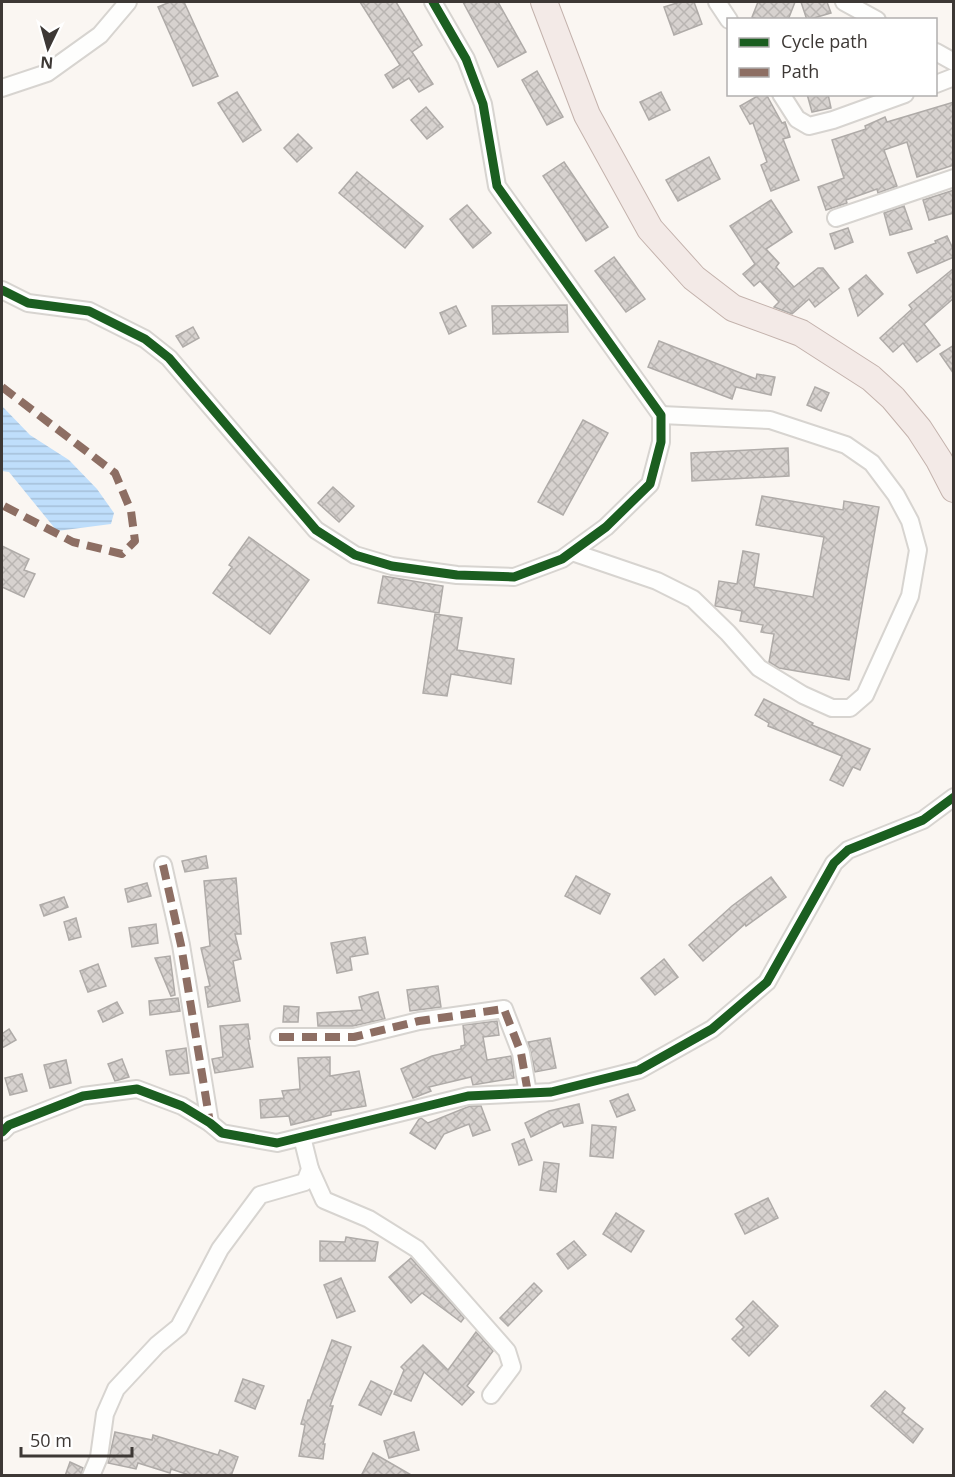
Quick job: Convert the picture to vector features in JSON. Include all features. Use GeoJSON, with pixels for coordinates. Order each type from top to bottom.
{"type":"FeatureCollection","features":[{"type":"Feature","properties":{"kind":"main road"},"geometry":{"type":"LineString","coordinates":[[544,2],[587,115],[650,229],[694,278],[733,308],[801,333],[871,378],[893,398],[919,429],[954,489]]}},
{"type":"Feature","properties":{"kind":"street"},"geometry":{"type":"LineString","coordinates":[[2,88],[47,74],[100,35],[128,2]]}},
{"type":"Feature","properties":{"kind":"street"},"geometry":{"type":"LineString","coordinates":[[2,290],[28,303],[89,311],[145,339],[169,358],[316,530],[355,555],[392,566],[457,575],[514,577],[562,559],[606,527],[650,484],[662,442],[661,416],[497,186],[483,104],[466,59],[433,2]]}},
{"type":"Feature","properties":{"kind":"street"},"geometry":{"type":"LineString","coordinates":[[717,2],[728,18]]}},
{"type":"Feature","properties":{"kind":"street"},"geometry":{"type":"LineString","coordinates":[[844,2],[873,18]]}},
{"type":"Feature","properties":{"kind":"street"},"geometry":{"type":"LineString","coordinates":[[937,53],[954,62]]}},
{"type":"Feature","properties":{"kind":"street"},"geometry":{"type":"LineString","coordinates":[[937,84],[954,77]]}},
{"type":"Feature","properties":{"kind":"street"},"geometry":{"type":"LineString","coordinates":[[782,96],[797,119],[809,126],[833,120],[899,96]]}},
{"type":"Feature","properties":{"kind":"street"},"geometry":{"type":"LineString","coordinates":[[836,218],[954,178]]}},
{"type":"Feature","properties":{"kind":"street"},"geometry":{"type":"LineString","coordinates":[[572,552],[657,581],[693,600],[728,633],[759,668],[803,695],[832,708],[850,708],[865,695],[910,596],[918,550],[910,521],[896,495],[872,463],[846,445],[770,420],[661,416]]}},
{"type":"Feature","properties":{"kind":"street"},"geometry":{"type":"LineString","coordinates":[[2,1132],[9,1125],[83,1096],[137,1089],[182,1106],[222,1133],[278,1143],[468,1096],[551,1092],[639,1070],[712,1029],[767,982],[834,863],[848,850],[923,820],[954,797]]}},
{"type":"Feature","properties":{"kind":"street"},"geometry":{"type":"LineString","coordinates":[[163,865],[181,945],[210,1123]]}},
{"type":"Feature","properties":{"kind":"street"},"geometry":{"type":"LineString","coordinates":[[279,1038],[354,1037],[419,1021],[504,1009],[521,1053],[528,1093]]}},
{"type":"Feature","properties":{"kind":"street"},"geometry":{"type":"LineString","coordinates":[[302,1137],[310,1169],[324,1200],[369,1219],[417,1249],[507,1351],[512,1367],[491,1395]]}},
{"type":"Feature","properties":{"kind":"street"},"geometry":{"type":"LineString","coordinates":[[91,1476],[99,1457],[105,1414],[116,1389],[157,1346],[179,1327],[220,1249],[260,1195],[305,1182],[310,1169]]}},
{"type":"Feature","properties":{"kind":"water"},"geometry":{"type":"Polygon","coordinates":[[[2,406],[30,435],[69,460],[97,489],[114,513],[111,524],[57,531],[9,472],[2,471],[2,406]]]}},
{"type":"Feature","properties":{"kind":"building"},"geometry":{"type":"Polygon","coordinates":[[[170,2],[184,2],[218,76],[193,86],[158,7],[170,2]]]}},
{"type":"Feature","properties":{"kind":"building"},"geometry":{"type":"Polygon","coordinates":[[[360,2],[396,2],[422,45],[412,52],[433,84],[419,92],[409,78],[393,88],[385,75],[400,65],[360,2]]]}},
{"type":"Feature","properties":{"kind":"building"},"geometry":{"type":"Polygon","coordinates":[[[463,2],[498,2],[526,52],[498,67],[463,2]]]}},
{"type":"Feature","properties":{"kind":"building"},"geometry":{"type":"Polygon","coordinates":[[[680,2],[694,2],[702,24],[674,35],[664,7],[680,2]]]}},
{"type":"Feature","properties":{"kind":"building"},"geometry":{"type":"Polygon","coordinates":[[[758,2],[795,2],[789,18],[752,17],[758,2]]]}},
{"type":"Feature","properties":{"kind":"building"},"geometry":{"type":"Polygon","coordinates":[[[801,2],[827,2],[831,13],[806,18],[801,2]]]}},
{"type":"Feature","properties":{"kind":"building"},"geometry":{"type":"Polygon","coordinates":[[[537,71],[563,117],[547,125],[522,80],[537,71]]]}},
{"type":"Feature","properties":{"kind":"building"},"geometry":{"type":"Polygon","coordinates":[[[237,92],[261,130],[243,142],[218,103],[237,92]]]}},
{"type":"Feature","properties":{"kind":"building"},"geometry":{"type":"Polygon","coordinates":[[[661,92],[670,110],[649,120],[640,102],[661,92]]]}},
{"type":"Feature","properties":{"kind":"building"},"geometry":{"type":"Polygon","coordinates":[[[758,96],[767,96],[782,123],[785,122],[790,137],[783,139],[799,180],[771,191],[761,165],[767,162],[753,123],[750,124],[740,106],[758,96]]]}},
{"type":"Feature","properties":{"kind":"building"},"geometry":{"type":"Polygon","coordinates":[[[808,96],[828,96],[831,108],[812,112],[808,96]]]}},
{"type":"Feature","properties":{"kind":"building"},"geometry":{"type":"Polygon","coordinates":[[[954,102],[954,165],[917,177],[907,142],[884,150],[897,186],[878,193],[877,189],[826,210],[818,187],[844,178],[832,140],[866,129],[865,126],[885,117],[887,122],[954,102]]]}},
{"type":"Feature","properties":{"kind":"building"},"geometry":{"type":"Polygon","coordinates":[[[426,107],[443,127],[427,139],[411,120],[426,107]]]}},
{"type":"Feature","properties":{"kind":"building"},"geometry":{"type":"Polygon","coordinates":[[[298,134],[312,148],[297,162],[284,148],[298,134]]]}},
{"type":"Feature","properties":{"kind":"building"},"geometry":{"type":"Polygon","coordinates":[[[709,157],[720,179],[678,201],[666,180],[709,157]]]}},
{"type":"Feature","properties":{"kind":"building"},"geometry":{"type":"Polygon","coordinates":[[[564,162],[608,227],[586,241],[543,176],[564,162]]]}},
{"type":"Feature","properties":{"kind":"building"},"geometry":{"type":"Polygon","coordinates":[[[357,172],[423,226],[405,248],[339,193],[357,172]]]}},
{"type":"Feature","properties":{"kind":"building"},"geometry":{"type":"Polygon","coordinates":[[[954,190],[954,213],[929,220],[923,200],[954,190]]]}},
{"type":"Feature","properties":{"kind":"building"},"geometry":{"type":"Polygon","coordinates":[[[771,200],[792,232],[766,249],[779,263],[776,267],[794,287],[818,268],[823,268],[839,288],[815,307],[809,299],[792,314],[774,307],[779,302],[760,281],[754,286],[743,274],[755,264],[730,226],[771,200]]]}},
{"type":"Feature","properties":{"kind":"building"},"geometry":{"type":"Polygon","coordinates":[[[467,205],[491,233],[473,248],[450,219],[467,205]]]}},
{"type":"Feature","properties":{"kind":"building"},"geometry":{"type":"Polygon","coordinates":[[[904,206],[912,229],[890,235],[884,213],[904,206]]]}},
{"type":"Feature","properties":{"kind":"building"},"geometry":{"type":"Polygon","coordinates":[[[848,228],[853,242],[835,249],[830,234],[848,228]]]}},
{"type":"Feature","properties":{"kind":"building"},"geometry":{"type":"Polygon","coordinates":[[[947,236],[954,251],[954,257],[917,273],[908,253],[936,243],[935,241],[947,236]]]}},
{"type":"Feature","properties":{"kind":"building"},"geometry":{"type":"Polygon","coordinates":[[[614,257],[645,299],[626,312],[595,271],[614,257]]]}},
{"type":"Feature","properties":{"kind":"building"},"geometry":{"type":"Polygon","coordinates":[[[954,268],[954,298],[924,324],[940,345],[917,362],[903,343],[893,352],[880,338],[912,309],[909,305],[954,268]]]}},
{"type":"Feature","properties":{"kind":"building"},"geometry":{"type":"Polygon","coordinates":[[[866,275],[883,294],[858,316],[849,289],[866,275]]]}},
{"type":"Feature","properties":{"kind":"building"},"geometry":{"type":"Polygon","coordinates":[[[567,305],[568,332],[493,334],[492,306],[567,305]]]}},
{"type":"Feature","properties":{"kind":"building"},"geometry":{"type":"Polygon","coordinates":[[[456,306],[466,326],[449,334],[440,313],[456,306]]]}},
{"type":"Feature","properties":{"kind":"building"},"geometry":{"type":"Polygon","coordinates":[[[193,327],[199,338],[183,347],[176,336],[193,327]]]}},
{"type":"Feature","properties":{"kind":"building"},"geometry":{"type":"Polygon","coordinates":[[[659,341],[756,379],[757,374],[775,377],[771,395],[736,387],[732,399],[648,367],[659,341]]]}},
{"type":"Feature","properties":{"kind":"building"},"geometry":{"type":"Polygon","coordinates":[[[954,345],[954,374],[940,354],[954,345]]]}},
{"type":"Feature","properties":{"kind":"building"},"geometry":{"type":"Polygon","coordinates":[[[815,387],[829,393],[821,411],[807,405],[815,387]]]}},
{"type":"Feature","properties":{"kind":"building"},"geometry":{"type":"Polygon","coordinates":[[[583,420],[608,433],[563,515],[538,502],[583,420]]]}},
{"type":"Feature","properties":{"kind":"building"},"geometry":{"type":"Polygon","coordinates":[[[788,448],[789,476],[692,481],[691,453],[788,448]]]}},
{"type":"Feature","properties":{"kind":"building"},"geometry":{"type":"Polygon","coordinates":[[[333,487],[354,506],[339,522],[318,503],[333,487]]]}},
{"type":"Feature","properties":{"kind":"building"},"geometry":{"type":"Polygon","coordinates":[[[762,496],[843,510],[844,501],[879,507],[849,680],[779,668],[769,662],[774,634],[761,632],[763,625],[740,621],[742,611],[715,606],[719,581],[737,584],[743,551],[759,554],[754,587],[813,597],[824,537],[756,525],[762,496]]]}},
{"type":"Feature","properties":{"kind":"building"},"geometry":{"type":"Polygon","coordinates":[[[249,537],[309,580],[270,634],[213,593],[232,567],[229,565],[249,537]]]}},
{"type":"Feature","properties":{"kind":"building"},"geometry":{"type":"Polygon","coordinates":[[[2,546],[29,559],[24,570],[35,574],[24,597],[2,587],[2,546]]]}},
{"type":"Feature","properties":{"kind":"building"},"geometry":{"type":"Polygon","coordinates":[[[383,576],[443,586],[439,613],[378,603],[383,576]]]}},
{"type":"Feature","properties":{"kind":"building"},"geometry":{"type":"Polygon","coordinates":[[[435,614],[462,618],[457,650],[514,659],[511,684],[451,674],[447,696],[423,693],[435,614]]]}},
{"type":"Feature","properties":{"kind":"building"},"geometry":{"type":"Polygon","coordinates":[[[764,699],[813,723],[812,725],[870,749],[860,770],[853,767],[843,786],[830,780],[842,756],[768,726],[769,723],[755,715],[764,699]]]}},
{"type":"Feature","properties":{"kind":"building"},"geometry":{"type":"Polygon","coordinates":[[[206,856],[208,868],[185,872],[182,861],[206,856]]]}},
{"type":"Feature","properties":{"kind":"building"},"geometry":{"type":"Polygon","coordinates":[[[576,876],[610,894],[600,914],[565,896],[576,876]]]}},
{"type":"Feature","properties":{"kind":"building"},"geometry":{"type":"Polygon","coordinates":[[[771,877],[786,897],[746,926],[745,924],[703,961],[689,945],[732,906],[771,877]]]}},
{"type":"Feature","properties":{"kind":"building"},"geometry":{"type":"Polygon","coordinates":[[[236,878],[241,934],[235,934],[241,959],[233,961],[240,1001],[208,1007],[205,987],[210,986],[201,948],[210,946],[204,881],[236,878]]]}},
{"type":"Feature","properties":{"kind":"building"},"geometry":{"type":"Polygon","coordinates":[[[147,883],[151,896],[128,902],[125,889],[147,883]]]}},
{"type":"Feature","properties":{"kind":"building"},"geometry":{"type":"Polygon","coordinates":[[[64,897],[68,907],[44,916],[40,905],[64,897]]]}},
{"type":"Feature","properties":{"kind":"building"},"geometry":{"type":"Polygon","coordinates":[[[76,918],[81,937],[69,940],[64,922],[76,918]]]}},
{"type":"Feature","properties":{"kind":"building"},"geometry":{"type":"Polygon","coordinates":[[[156,924],[158,943],[132,947],[129,928],[156,924]]]}},
{"type":"Feature","properties":{"kind":"building"},"geometry":{"type":"Polygon","coordinates":[[[365,937],[368,954],[350,957],[352,970],[337,973],[331,943],[365,937]]]}},
{"type":"Feature","properties":{"kind":"building"},"geometry":{"type":"Polygon","coordinates":[[[170,956],[175,995],[171,996],[155,958],[170,956]]]}},
{"type":"Feature","properties":{"kind":"building"},"geometry":{"type":"Polygon","coordinates":[[[664,959],[678,977],[655,995],[641,978],[664,959]]]}},
{"type":"Feature","properties":{"kind":"building"},"geometry":{"type":"Polygon","coordinates":[[[98,964],[106,986],[88,992],[80,971],[98,964]]]}},
{"type":"Feature","properties":{"kind":"building"},"geometry":{"type":"Polygon","coordinates":[[[438,986],[441,1007],[410,1011],[407,990],[438,986]]]}},
{"type":"Feature","properties":{"kind":"building"},"geometry":{"type":"Polygon","coordinates":[[[378,992],[385,1019],[353,1026],[318,1026],[317,1013],[362,1010],[359,997],[378,992]]]}},
{"type":"Feature","properties":{"kind":"building"},"geometry":{"type":"Polygon","coordinates":[[[178,998],[180,1011],[150,1015],[149,1001],[178,998]]]}},
{"type":"Feature","properties":{"kind":"building"},"geometry":{"type":"Polygon","coordinates":[[[117,1002],[123,1013],[103,1022],[98,1011],[117,1002]]]}},
{"type":"Feature","properties":{"kind":"building"},"geometry":{"type":"Polygon","coordinates":[[[284,1006],[299,1007],[298,1022],[283,1022],[284,1006]]]}},
{"type":"Feature","properties":{"kind":"building"},"geometry":{"type":"Polygon","coordinates":[[[497,1021],[499,1035],[483,1037],[487,1060],[511,1056],[514,1078],[473,1085],[471,1077],[429,1087],[431,1091],[413,1098],[401,1069],[432,1056],[461,1049],[461,1046],[465,1045],[463,1025],[497,1021]]]}},
{"type":"Feature","properties":{"kind":"building"},"geometry":{"type":"Polygon","coordinates":[[[248,1024],[253,1067],[215,1073],[212,1059],[223,1057],[220,1026],[248,1024]]]}},
{"type":"Feature","properties":{"kind":"building"},"geometry":{"type":"Polygon","coordinates":[[[9,1029],[16,1040],[2,1048],[2,1034],[9,1029]]]}},
{"type":"Feature","properties":{"kind":"building"},"geometry":{"type":"Polygon","coordinates":[[[550,1038],[556,1068],[535,1072],[528,1042],[550,1038]]]}},
{"type":"Feature","properties":{"kind":"building"},"geometry":{"type":"Polygon","coordinates":[[[186,1048],[189,1073],[170,1075],[166,1051],[186,1048]]]}},
{"type":"Feature","properties":{"kind":"building"},"geometry":{"type":"Polygon","coordinates":[[[330,1057],[330,1076],[359,1071],[366,1106],[331,1112],[331,1115],[291,1125],[289,1116],[261,1118],[260,1100],[284,1098],[282,1091],[300,1089],[298,1058],[330,1057]]]}},
{"type":"Feature","properties":{"kind":"building"},"geometry":{"type":"Polygon","coordinates":[[[122,1059],[129,1077],[115,1081],[108,1064],[122,1059]]]}},
{"type":"Feature","properties":{"kind":"building"},"geometry":{"type":"Polygon","coordinates":[[[66,1060],[71,1083],[50,1088],[44,1065],[66,1060]]]}},
{"type":"Feature","properties":{"kind":"building"},"geometry":{"type":"Polygon","coordinates":[[[22,1074],[27,1091],[10,1095],[5,1078],[22,1074]]]}},
{"type":"Feature","properties":{"kind":"building"},"geometry":{"type":"Polygon","coordinates":[[[628,1094],[635,1110],[617,1117],[610,1101],[628,1094]]]}},
{"type":"Feature","properties":{"kind":"building"},"geometry":{"type":"Polygon","coordinates":[[[579,1104],[583,1123],[564,1127],[562,1122],[531,1137],[525,1123],[549,1111],[579,1104]]]}},
{"type":"Feature","properties":{"kind":"building"},"geometry":{"type":"Polygon","coordinates":[[[470,1106],[481,1106],[490,1130],[473,1136],[469,1124],[444,1134],[435,1149],[410,1133],[421,1118],[428,1123],[470,1106]]]}},
{"type":"Feature","properties":{"kind":"building"},"geometry":{"type":"Polygon","coordinates":[[[592,1125],[616,1127],[613,1158],[590,1156],[592,1125]]]}},
{"type":"Feature","properties":{"kind":"building"},"geometry":{"type":"Polygon","coordinates":[[[524,1139],[532,1160],[519,1165],[512,1144],[524,1139]]]}},
{"type":"Feature","properties":{"kind":"building"},"geometry":{"type":"Polygon","coordinates":[[[544,1162],[559,1164],[556,1192],[540,1190],[544,1162]]]}},
{"type":"Feature","properties":{"kind":"building"},"geometry":{"type":"Polygon","coordinates":[[[768,1198],[778,1218],[745,1234],[735,1214],[768,1198]]]}},
{"type":"Feature","properties":{"kind":"building"},"geometry":{"type":"Polygon","coordinates":[[[616,1213],[644,1231],[631,1252],[603,1234],[616,1213]]]}},
{"type":"Feature","properties":{"kind":"building"},"geometry":{"type":"Polygon","coordinates":[[[346,1237],[378,1242],[375,1261],[320,1261],[320,1241],[345,1242],[346,1237]]]}},
{"type":"Feature","properties":{"kind":"building"},"geometry":{"type":"Polygon","coordinates":[[[574,1241],[586,1255],[568,1269],[557,1254],[574,1241]]]}},
{"type":"Feature","properties":{"kind":"building"},"geometry":{"type":"Polygon","coordinates":[[[411,1258],[464,1318],[461,1322],[422,1293],[411,1303],[389,1277],[411,1258]]]}},
{"type":"Feature","properties":{"kind":"building"},"geometry":{"type":"Polygon","coordinates":[[[341,1278],[355,1311],[337,1318],[324,1285],[341,1278]]]}},
{"type":"Feature","properties":{"kind":"building"},"geometry":{"type":"Polygon","coordinates":[[[534,1283],[542,1291],[508,1326],[500,1318],[534,1283]]]}},
{"type":"Feature","properties":{"kind":"building"},"geometry":{"type":"Polygon","coordinates":[[[753,1301],[778,1326],[749,1356],[732,1339],[744,1327],[736,1319],[753,1301]]]}},
{"type":"Feature","properties":{"kind":"building"},"geometry":{"type":"Polygon","coordinates":[[[476,1332],[493,1351],[467,1386],[474,1392],[462,1405],[424,1372],[411,1401],[394,1394],[404,1370],[401,1367],[423,1345],[448,1370],[476,1332]]]}},
{"type":"Feature","properties":{"kind":"building"},"geometry":{"type":"Polygon","coordinates":[[[332,1340],[351,1347],[330,1406],[333,1406],[323,1444],[325,1444],[323,1459],[299,1456],[305,1425],[301,1424],[332,1340]]]}},
{"type":"Feature","properties":{"kind":"building"},"geometry":{"type":"Polygon","coordinates":[[[243,1379],[264,1386],[255,1409],[235,1401],[243,1379]]]}},
{"type":"Feature","properties":{"kind":"building"},"geometry":{"type":"Polygon","coordinates":[[[371,1381],[392,1391],[381,1415],[359,1405],[371,1381]]]}},
{"type":"Feature","properties":{"kind":"building"},"geometry":{"type":"Polygon","coordinates":[[[885,1391],[905,1408],[902,1412],[923,1429],[913,1443],[871,1406],[885,1391]]]}},
{"type":"Feature","properties":{"kind":"building"},"geometry":{"type":"Polygon","coordinates":[[[115,1432],[152,1440],[153,1435],[218,1455],[220,1450],[238,1457],[231,1476],[192,1476],[171,1469],[170,1473],[138,1463],[136,1469],[108,1463],[115,1432]]]}},
{"type":"Feature","properties":{"kind":"building"},"geometry":{"type":"Polygon","coordinates":[[[414,1432],[419,1450],[389,1458],[384,1441],[414,1432]]]}},
{"type":"Feature","properties":{"kind":"building"},"geometry":{"type":"Polygon","coordinates":[[[373,1453],[413,1476],[361,1476],[373,1453]]]}},
{"type":"Feature","properties":{"kind":"building"},"geometry":{"type":"Polygon","coordinates":[[[70,1462],[83,1468],[81,1476],[65,1476],[70,1462]]]}},
{"type":"Feature","properties":{"kind":"marked path"},"geometry":{"type":"LineString","coordinates":[[2,387],[115,473],[131,511],[135,541],[122,554],[73,542],[2,505]]}},
{"type":"Feature","properties":{"kind":"marked path"},"geometry":{"type":"LineString","coordinates":[[163,865],[181,945],[210,1123]]}},
{"type":"Feature","properties":{"kind":"marked path"},"geometry":{"type":"LineString","coordinates":[[279,1037],[354,1037],[419,1021],[504,1009],[521,1053],[528,1093]]}},
{"type":"Feature","properties":{"kind":"cycle path"},"geometry":{"type":"LineString","coordinates":[[2,290],[28,303],[89,311],[145,339],[169,358],[316,530],[355,555],[392,566],[457,575],[514,577],[562,559],[606,527],[650,484],[661,442],[661,415],[497,186],[483,104],[466,59],[433,2]]}},
{"type":"Feature","properties":{"kind":"cycle path"},"geometry":{"type":"LineString","coordinates":[[2,1132],[9,1125],[83,1096],[137,1089],[182,1106],[222,1133],[277,1143],[468,1096],[551,1092],[639,1070],[712,1029],[767,982],[834,863],[848,850],[923,820],[954,797]]}}]}
